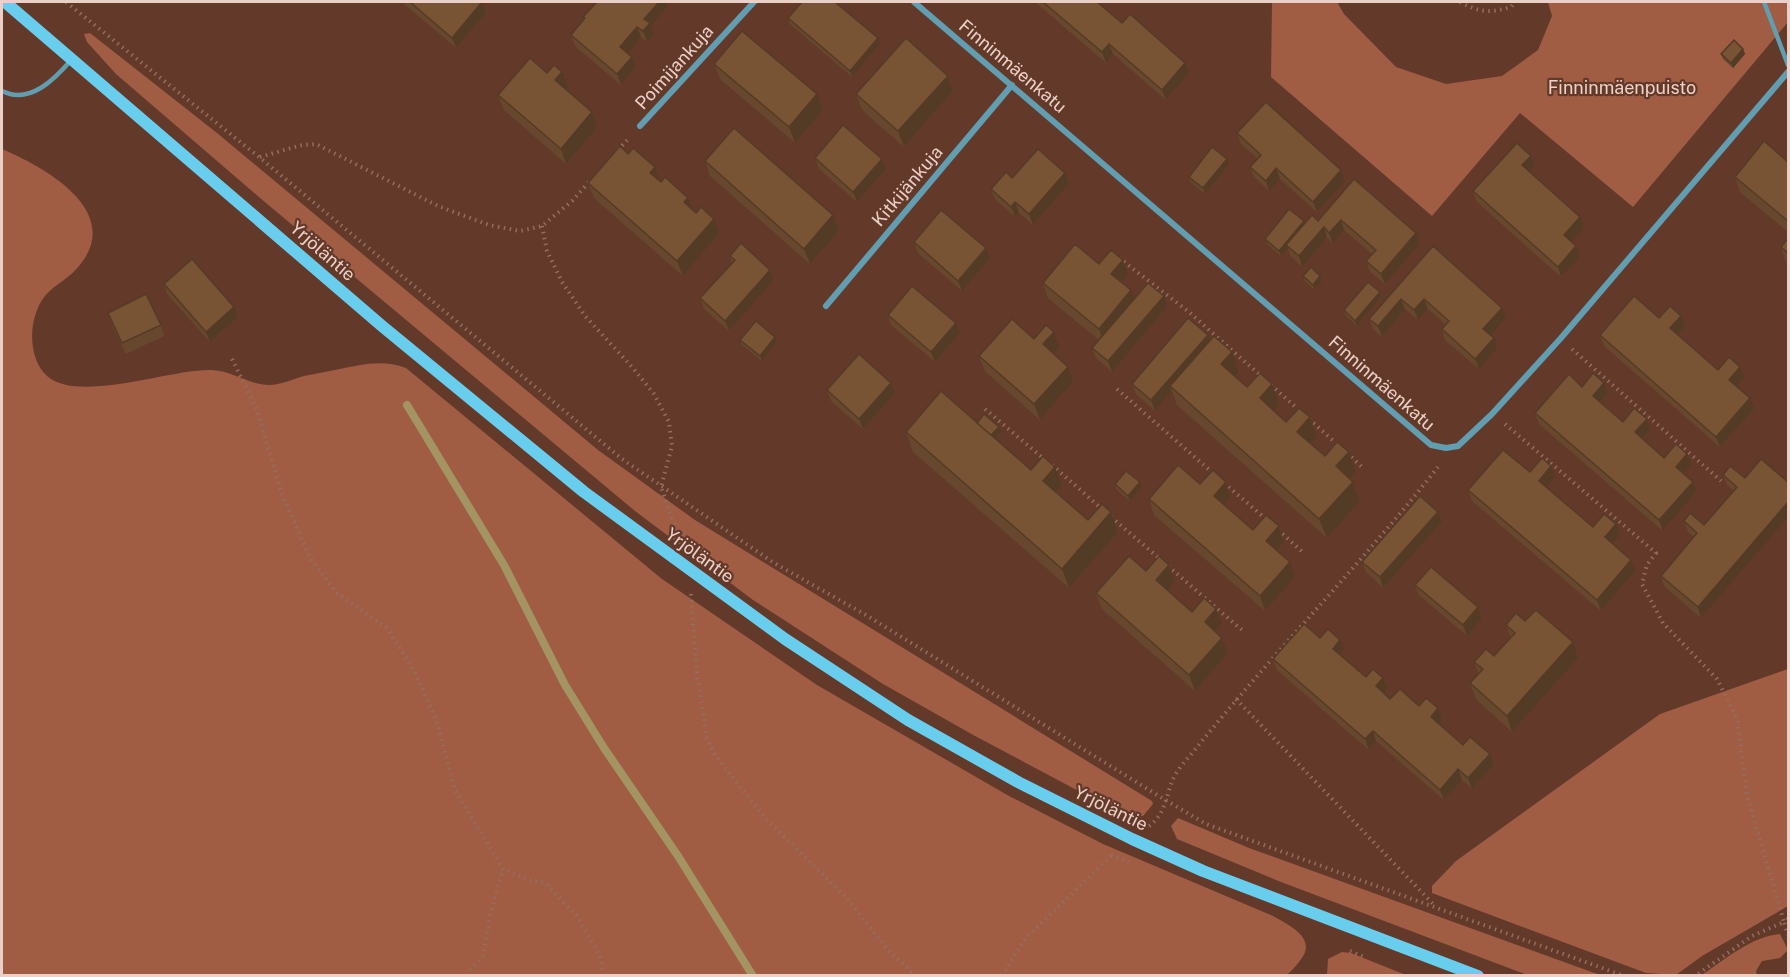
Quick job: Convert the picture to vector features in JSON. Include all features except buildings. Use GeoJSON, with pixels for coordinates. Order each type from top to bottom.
{"type":"FeatureCollection","features":[{"type":"Feature","properties":{"kind":"main road","name":"Yrjöläntie"},"geometry":{"type":"LineString","coordinates":[[5,2],[382,326],[584,492],[785,639],[908,720],[1018,782],[1132,838],[1203,871],[1478,975]]}},
{"type":"Feature","properties":{"kind":"street","name":"Poimijankuja"},"geometry":{"type":"LineString","coordinates":[[640,126],[754,2]]}},
{"type":"Feature","properties":{"kind":"street","name":"Finninmäenkatu"},"geometry":{"type":"LineString","coordinates":[[914,2],[1431,445],[1446,448],[1458,446],[1492,414],[1561,338],[1788,72]]}},
{"type":"Feature","properties":{"kind":"street","name":"Kitkijänkuja"},"geometry":{"type":"LineString","coordinates":[[826,306],[1012,85]]}},
{"type":"Feature","properties":{"kind":"lane"},"geometry":{"type":"LineString","coordinates":[[1764,2],[1788,65]]}},
{"type":"Feature","properties":{"kind":"lane"},"geometry":{"type":"LineString","coordinates":[[2,91],[8,94],[30,94],[59,74],[72,59]]}},
{"type":"Feature","properties":{"kind":"path"},"geometry":{"type":"LineString","coordinates":[[66,2],[259,157],[592,436],[661,487],[774,563],[866,615],[1206,824],[1624,975]]}},
{"type":"Feature","properties":{"kind":"path"},"geometry":{"type":"LineString","coordinates":[[1460,2],[1492,13],[1512,7],[1515,2]]}},
{"type":"Feature","properties":{"kind":"path"},"geometry":{"type":"LineString","coordinates":[[617,151],[640,126]]}},
{"type":"Feature","properties":{"kind":"path"},"geometry":{"type":"LineString","coordinates":[[259,157],[302,145],[316,144],[438,206],[489,225],[520,231],[542,226],[572,201],[595,176]]}},
{"type":"Feature","properties":{"kind":"path"},"geometry":{"type":"LineString","coordinates":[[542,226],[547,251],[562,282],[585,316],[654,394],[669,422],[672,446],[661,487],[688,570]]}},
{"type":"Feature","properties":{"kind":"path"},"geometry":{"type":"LineString","coordinates":[[1117,256],[1189,312],[1362,467]]}},
{"type":"Feature","properties":{"kind":"path"},"geometry":{"type":"LineString","coordinates":[[1561,338],[1721,481]]}},
{"type":"Feature","properties":{"kind":"path"},"geometry":{"type":"LineString","coordinates":[[232,359],[256,408],[282,494],[310,558],[337,593],[387,628],[416,672],[438,725],[455,790],[503,869],[529,880],[545,883],[576,915],[600,955],[603,975]]}},
{"type":"Feature","properties":{"kind":"path"},"geometry":{"type":"LineString","coordinates":[[1117,389],[1305,554]]}},
{"type":"Feature","properties":{"kind":"path"},"geometry":{"type":"LineString","coordinates":[[985,409],[1243,631]]}},
{"type":"Feature","properties":{"kind":"path"},"geometry":{"type":"LineString","coordinates":[[1492,414],[1656,553],[1647,565],[1642,584],[1663,623],[1717,679],[1737,719],[1747,795],[1788,935]]}},
{"type":"Feature","properties":{"kind":"path"},"geometry":{"type":"LineString","coordinates":[[1002,975],[1025,939],[1111,855],[1157,821],[1167,801],[1174,777],[1236,699],[1438,466]]}},
{"type":"Feature","properties":{"kind":"path"},"geometry":{"type":"LineString","coordinates":[[691,599],[697,674],[707,738],[715,755],[766,819],[845,896],[888,950],[916,975]]}},
{"type":"Feature","properties":{"kind":"path"},"geometry":{"type":"LineString","coordinates":[[1236,699],[1436,908]]}},
{"type":"Feature","properties":{"kind":"path"},"geometry":{"type":"LineString","coordinates":[[469,975],[471,969],[483,956],[491,911],[503,869]]}},
{"type":"Feature","properties":{"kind":"path"},"geometry":{"type":"LineString","coordinates":[[1695,975],[1752,936],[1788,919]]}},
{"type":"Feature","properties":{"kind":"green space","name":"Finninmäenpuisto"},"geometry":{"type":"Polygon","coordinates":[[[1272,2],[1337,2],[1344,14],[1396,67],[1446,84],[1502,76],[1538,50],[1552,16],[1548,2],[1788,2],[1788,22],[1633,207],[1520,113],[1432,216],[1271,77],[1272,2]]]}},
{"type":"Feature","properties":{"kind":"green space"},"geometry":{"type":"Polygon","coordinates":[[[90,33],[217,133],[598,450],[695,520],[1152,801],[1153,804],[1143,816],[1133,817],[1086,795],[883,684],[753,600],[635,511],[266,203],[116,74],[87,42],[84,34],[90,33]]]}},
{"type":"Feature","properties":{"kind":"green space"},"geometry":{"type":"Polygon","coordinates":[[[2,149],[57,179],[74,194],[86,210],[92,227],[91,246],[79,266],[45,296],[35,315],[33,348],[40,368],[47,376],[61,384],[80,387],[127,383],[212,370],[269,385],[362,365],[379,363],[406,368],[662,579],[817,685],[1009,796],[1103,844],[1273,916],[1300,934],[1306,947],[1304,954],[1285,976],[2,975],[2,149]]]}},
{"type":"Feature","properties":{"kind":"green space"},"geometry":{"type":"Polygon","coordinates":[[[1788,669],[1788,906],[1702,956],[1676,975],[1646,973],[1432,893],[1432,886],[1456,861],[1660,714],[1788,669]]]}},
{"type":"Feature","properties":{"kind":"green space"},"geometry":{"type":"Polygon","coordinates":[[[1178,818],[1249,848],[1600,975],[1527,975],[1281,882],[1177,839],[1171,826],[1178,818]]]}},
{"type":"Feature","properties":{"kind":"green space"},"geometry":{"type":"Polygon","coordinates":[[[1780,934],[1788,950],[1780,958],[1762,961],[1756,971],[1757,975],[1702,975],[1749,944],[1780,934]]]}},
{"type":"Feature","properties":{"kind":"green space"},"geometry":{"type":"Polygon","coordinates":[[[1342,952],[1351,953],[1406,975],[1327,975],[1328,959],[1342,952]]]}},
{"type":"Feature","properties":{"kind":"waterway"},"geometry":{"type":"LineString","coordinates":[[407,405],[504,565],[565,685],[604,748],[678,856],[753,976]]}}]}
